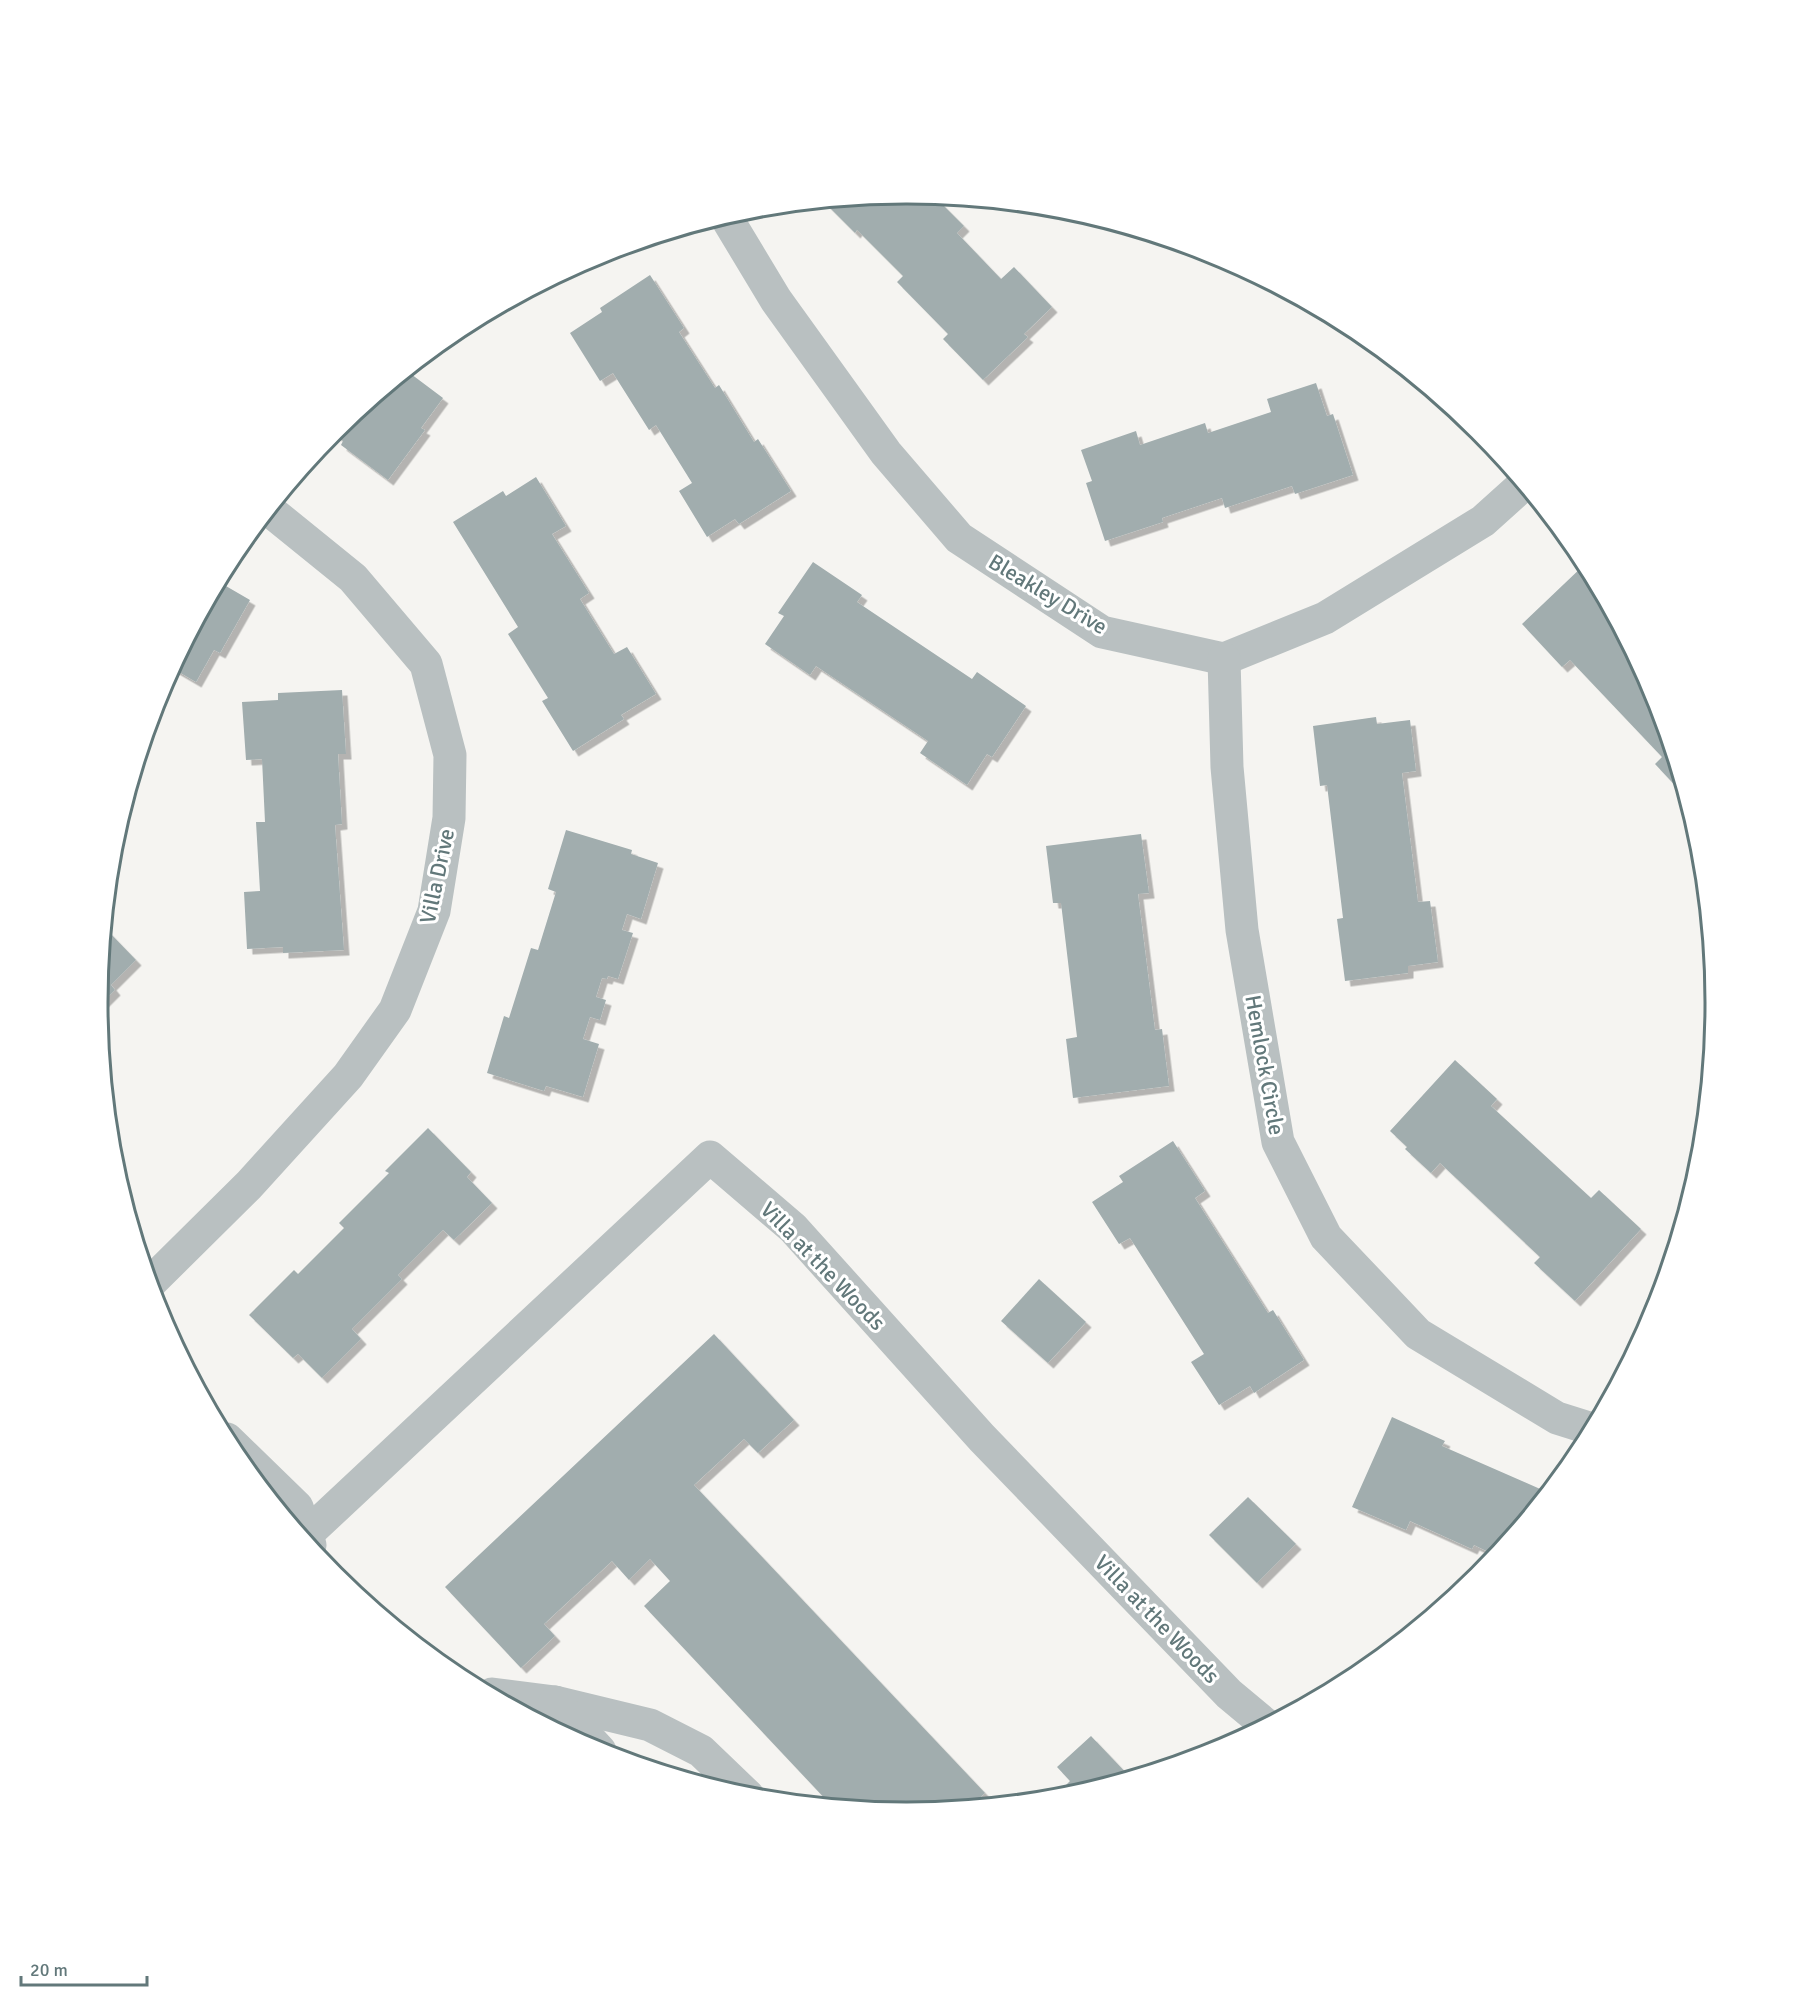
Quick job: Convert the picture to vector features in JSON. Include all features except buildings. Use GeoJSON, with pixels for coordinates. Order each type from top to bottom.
{"type":"FeatureCollection","features":[{"type":"Feature","properties":{"kind":"street","name":"Bleakley Drive"},"geometry":{"type":"LineString","coordinates":[[731,225],[776,300],[886,453],[959,538],[1102,632],[1224,659]]}},
{"type":"Feature","properties":{"kind":"street"},"geometry":{"type":"LineString","coordinates":[[1224,659],[1325,618],[1483,521],[1518,490]]}},
{"type":"Feature","properties":{"kind":"street","name":"Villa Drive"},"geometry":{"type":"LineString","coordinates":[[156,1277],[249,1185],[348,1076],[395,1011],[434,911],[449,818],[450,755],[426,663],[353,578],[275,515]]}},
{"type":"Feature","properties":{"kind":"street","name":"Hemlock Circle"},"geometry":{"type":"LineString","coordinates":[[1224,659],[1227,766],[1242,930],[1278,1142],[1326,1237],[1418,1334],[1557,1418],[1583,1426]]}},
{"type":"Feature","properties":{"kind":"street","name":"Villa at the Woods"},"geometry":{"type":"LineString","coordinates":[[312,1535],[710,1157],[793,1228],[990,1446],[1229,1694],[1259,1719]]}},
{"type":"Feature","properties":{"kind":"street"},"geometry":{"type":"LineString","coordinates":[[261,1472],[297,1507],[304,1526]]}},
{"type":"Feature","properties":{"kind":"street"},"geometry":{"type":"LineString","coordinates":[[509,1696],[555,1702],[650,1725],[701,1751],[733,1782]]}},
{"type":"Feature","properties":{"kind":"street"},"geometry":{"type":"LineString","coordinates":[[555,1702],[583,1733]]}}]}
